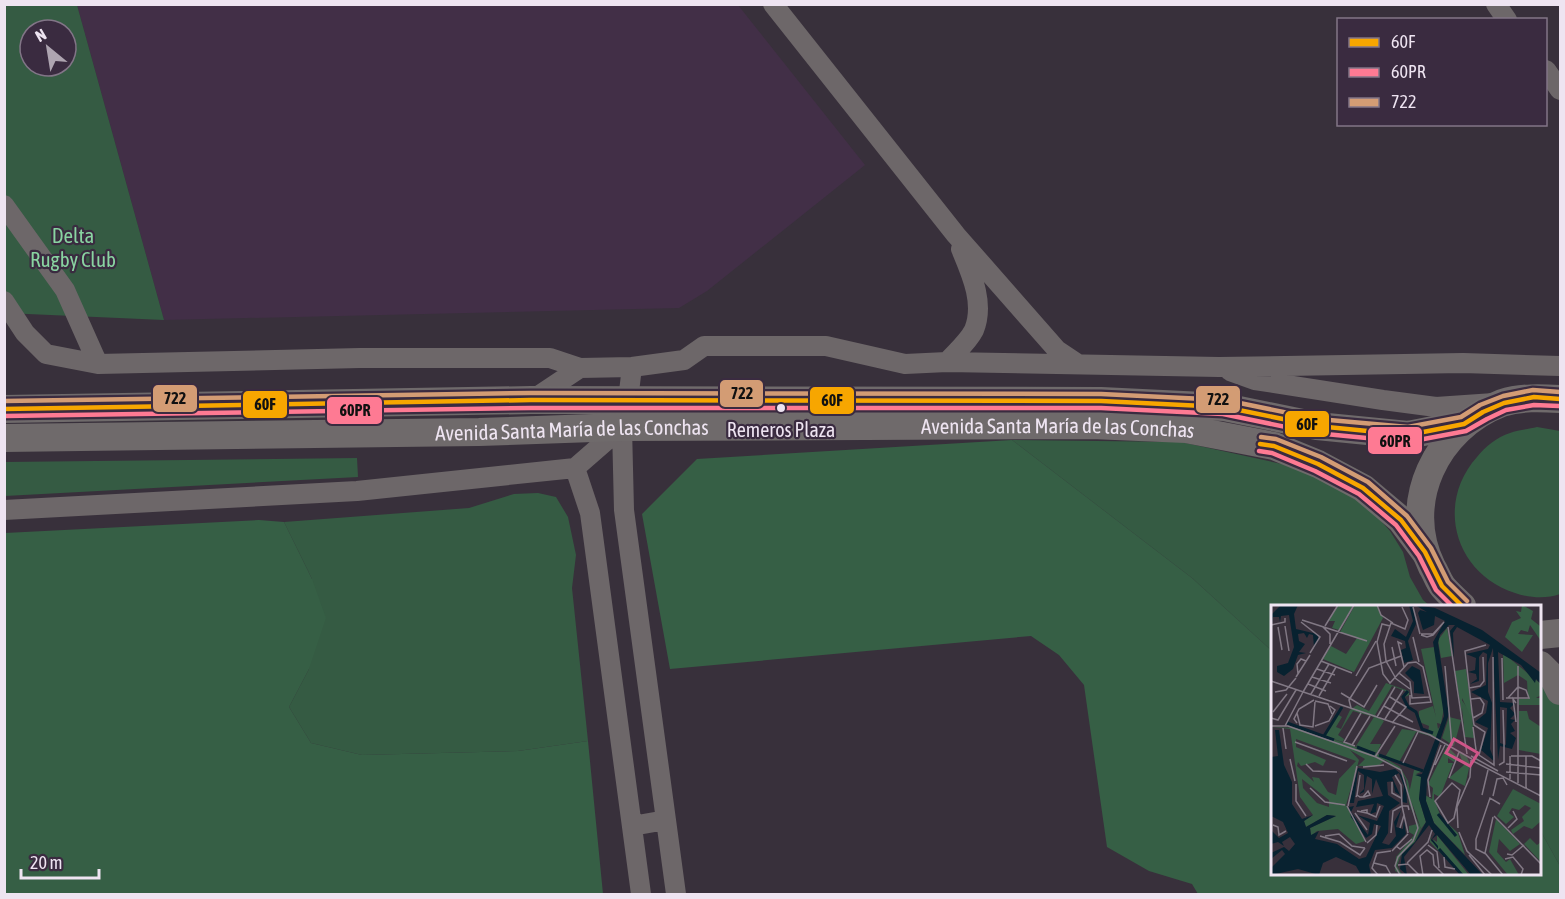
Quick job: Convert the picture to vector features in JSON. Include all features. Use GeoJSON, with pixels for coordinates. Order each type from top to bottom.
{"type":"FeatureCollection","features":[{"type":"Feature","properties":{"kind":"main road"},"geometry":{"type":"LineString","coordinates":[[1461,605],[1442,586],[1425,552],[1420,517],[1425,482],[1440,450],[1464,424],[1504,402],[1534,397],[1560,399]]}},
{"type":"Feature","properties":{"kind":"main road","name":"Avenida Santa María de las Conchas"},"geometry":{"type":"LineString","coordinates":[[4,409],[531,400],[625,413],[1186,429],[1274,446],[1318,464],[1363,488],[1401,520],[1425,552]]}},
{"type":"Feature","properties":{"kind":"main road","name":"Avenida Santa María de las Conchas"},"geometry":{"type":"LineString","coordinates":[[4,438],[479,432],[625,413],[1101,401],[1224,407],[1317,426],[1408,435],[1464,424]]}},
{"type":"Feature","properties":{"kind":"main road"},"geometry":{"type":"LineString","coordinates":[[1541,635],[1560,633]]}},
{"type":"Feature","properties":{"kind":"main road"},"geometry":{"type":"LineString","coordinates":[[1541,667],[1554,679],[1560,691]]}},
{"type":"Feature","properties":{"kind":"street"},"geometry":{"type":"LineString","coordinates":[[773,4],[956,235],[1057,350],[1078,364]]}},
{"type":"Feature","properties":{"kind":"street"},"geometry":{"type":"LineString","coordinates":[[1496,4],[1506,18]]}},
{"type":"Feature","properties":{"kind":"street"},"geometry":{"type":"LineString","coordinates":[[1547,73],[1560,90]]}},
{"type":"Feature","properties":{"kind":"street"},"geometry":{"type":"LineString","coordinates":[[4,205],[65,290],[98,364]]}},
{"type":"Feature","properties":{"kind":"street"},"geometry":{"type":"LineString","coordinates":[[947,362],[973,331],[978,313],[974,281],[956,235]]}},
{"type":"Feature","properties":{"kind":"street"},"geometry":{"type":"LineString","coordinates":[[4,301],[25,333],[46,354],[98,364],[360,358],[550,358],[580,368],[632,367],[684,360],[704,346],[826,346],[905,364],[947,362],[1219,367],[1463,363],[1560,366]]}},
{"type":"Feature","properties":{"kind":"street"},"geometry":{"type":"LineString","coordinates":[[632,367],[625,413],[624,510],[676,894]]}},
{"type":"Feature","properties":{"kind":"street"},"geometry":{"type":"LineString","coordinates":[[1219,367],[1255,380],[1394,402],[1436,407],[1504,402]]}},
{"type":"Feature","properties":{"kind":"street"},"geometry":{"type":"LineString","coordinates":[[531,400],[580,368]]}},
{"type":"Feature","properties":{"kind":"street"},"geometry":{"type":"LineString","coordinates":[[4,510],[357,491],[574,468],[625,413]]}},
{"type":"Feature","properties":{"kind":"street"},"geometry":{"type":"LineString","coordinates":[[574,468],[590,513],[641,894]]}},
{"type":"Feature","properties":{"kind":"street"},"geometry":{"type":"LineString","coordinates":[[632,826],[666,820]]}},
{"type":"Feature","properties":{"kind":"shaded area"},"geometry":{"type":"Polygon","coordinates":[[[77,5],[738,5],[865,165],[707,291],[679,308],[164,320],[77,5]]]}},
{"type":"Feature","properties":{"kind":"green space","name":"Delta Rugby Club"},"geometry":{"type":"Polygon","coordinates":[[[5,5],[77,5],[164,320],[5,313],[5,5]]]}},
{"type":"Feature","properties":{"kind":"green space"},"geometry":{"type":"Polygon","coordinates":[[[1537,427],[1560,431],[1560,594],[1544,597],[1515,593],[1494,584],[1478,570],[1466,554],[1458,535],[1455,516],[1457,495],[1464,476],[1480,453],[1505,435],[1537,427]]]}},
{"type":"Feature","properties":{"kind":"green space"},"geometry":{"type":"Polygon","coordinates":[[[1012,440],[1181,442],[1291,466],[1342,489],[1371,510],[1390,531],[1403,552],[1410,577],[1423,600],[1429,605],[1271,605],[1271,650],[1192,578],[1012,440]]]}},
{"type":"Feature","properties":{"kind":"green space"},"geometry":{"type":"Polygon","coordinates":[[[1012,440],[1192,578],[1271,650],[1271,875],[1541,875],[1541,832],[1560,866],[1560,894],[1198,894],[1192,884],[1149,871],[1107,847],[1084,685],[1059,655],[1031,636],[670,669],[642,514],[697,459],[1012,440]]]}},
{"type":"Feature","properties":{"kind":"green space"},"geometry":{"type":"Polygon","coordinates":[[[357,458],[358,477],[5,496],[5,462],[357,458]]]}},
{"type":"Feature","properties":{"kind":"green space"},"geometry":{"type":"Polygon","coordinates":[[[538,493],[556,497],[568,517],[576,555],[572,588],[588,741],[518,751],[362,755],[311,743],[289,707],[309,669],[312,579],[284,522],[469,508],[514,494],[538,493]]]}},
{"type":"Feature","properties":{"kind":"green space"},"geometry":{"type":"Polygon","coordinates":[[[259,520],[284,522],[312,579],[326,618],[309,669],[289,707],[311,743],[362,755],[518,751],[588,741],[603,894],[5,894],[5,533],[259,520]]]}},
{"type":"Feature","properties":{"kind":"green space"},"geometry":{"type":"Polygon","coordinates":[[[1541,678],[1560,705],[1560,866],[1541,832],[1541,678]]]}},
{"type":"Feature","properties":{"kind":"transit line","name":"722"},"geometry":{"type":"LineString","coordinates":[[4,401],[531,393],[1101,394],[1225,400],[1318,419],[1408,427],[1461,417],[1480,405],[1503,396],[1533,390],[1560,392]]}},
{"type":"Feature","properties":{"kind":"transit line","name":"60F"},"geometry":{"type":"LineString","coordinates":[[4,409],[531,400],[1101,401],[1224,407],[1317,426],[1408,435],[1464,424],[1504,403],[1534,397],[1560,399]]}},
{"type":"Feature","properties":{"kind":"transit line","name":"60PR"},"geometry":{"type":"LineString","coordinates":[[4,416],[531,408],[1101,408],[1223,414],[1315,433],[1408,442],[1466,431],[1506,410],[1534,405],[1559,406]]}},
{"type":"Feature","properties":{"kind":"transit line","name":"722"},"geometry":{"type":"LineString","coordinates":[[1261,437],[1276,439],[1321,457],[1368,482],[1407,516],[1431,548],[1448,582],[1467,601]]}},
{"type":"Feature","properties":{"kind":"transit line","name":"60F"},"geometry":{"type":"LineString","coordinates":[[1260,444],[1274,446],[1318,464],[1363,488],[1401,520],[1425,552],[1442,586],[1461,605]]}},
{"type":"Feature","properties":{"kind":"transit line","name":"60PR"},"geometry":{"type":"LineString","coordinates":[[1259,451],[1272,453],[1315,471],[1359,494],[1396,525],[1419,556],[1436,590],[1451,605]]}},
{"type":"Feature","properties":{"kind":"place","name":"Remeros Plaza"},"geometry":{"type":"Point","coordinates":[781,408]}}]}
